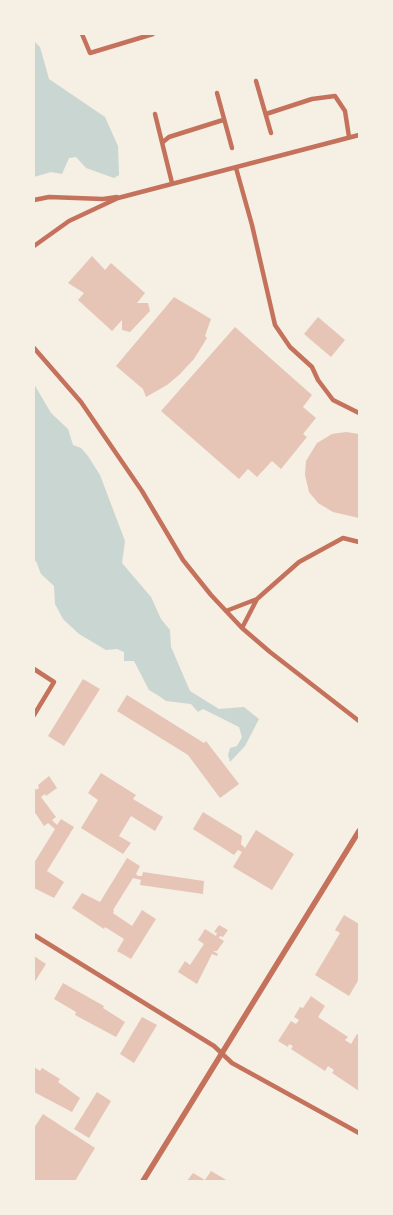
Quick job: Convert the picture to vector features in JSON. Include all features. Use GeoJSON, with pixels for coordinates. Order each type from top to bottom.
{"type":"FeatureCollection","features":[{"type":"Feature","properties":{"kind":"street"},"geometry":{"type":"LineString","coordinates":[[82,34],[90,53],[153,34]]}},
{"type":"Feature","properties":{"kind":"street"},"geometry":{"type":"LineString","coordinates":[[256,81],[271,132]]}},
{"type":"Feature","properties":{"kind":"street"},"geometry":{"type":"LineString","coordinates":[[217,93],[232,148]]}},
{"type":"Feature","properties":{"kind":"street"},"geometry":{"type":"LineString","coordinates":[[266,114],[312,99],[335,96],[345,110],[350,138]]}},
{"type":"Feature","properties":{"kind":"street"},"geometry":{"type":"LineString","coordinates":[[155,114],[172,183]]}},
{"type":"Feature","properties":{"kind":"street"},"geometry":{"type":"LineString","coordinates":[[163,142],[168,137],[223,120]]}},
{"type":"Feature","properties":{"kind":"street"},"geometry":{"type":"LineString","coordinates":[[34,246],[76,217],[128,196],[359,135]]}},
{"type":"Feature","properties":{"kind":"street"},"geometry":{"type":"LineString","coordinates":[[236,168],[252,225],[275,325],[290,347],[312,367],[318,380],[333,400],[359,413]]}},
{"type":"Feature","properties":{"kind":"street"},"geometry":{"type":"LineString","coordinates":[[34,200],[49,197],[103,199],[128,196]]}},
{"type":"Feature","properties":{"kind":"street"},"geometry":{"type":"LineString","coordinates":[[34,348],[81,402],[142,491],[183,560],[226,610],[242,628],[359,721]]}},
{"type":"Feature","properties":{"kind":"street"},"geometry":{"type":"LineString","coordinates":[[242,628],[257,599],[299,562],[323,547],[343,538],[359,542]]}},
{"type":"Feature","properties":{"kind":"street"},"geometry":{"type":"LineString","coordinates":[[226,610],[257,599]]}},
{"type":"Feature","properties":{"kind":"street"},"geometry":{"type":"LineString","coordinates":[[34,669],[54,682],[34,715]]}},
{"type":"Feature","properties":{"kind":"street"},"geometry":{"type":"LineString","coordinates":[[143,1181],[359,831]]}},
{"type":"Feature","properties":{"kind":"street"},"geometry":{"type":"LineString","coordinates":[[34,935],[214,1046],[244,1070],[359,1133]]}},
{"type":"Feature","properties":{"kind":"shaded area"},"geometry":{"type":"Polygon","coordinates":[[[34,41],[40,47],[49,79],[105,117],[118,146],[119,175],[114,178],[86,168],[76,157],[69,158],[62,174],[51,172],[34,177],[34,41]]]}},
{"type":"Feature","properties":{"kind":"shaded area"},"geometry":{"type":"Polygon","coordinates":[[[34,384],[51,413],[68,429],[73,445],[81,448],[100,475],[125,541],[122,563],[151,597],[161,619],[170,630],[171,647],[190,691],[219,709],[244,707],[259,719],[245,746],[230,762],[228,755],[230,748],[237,746],[242,737],[239,727],[203,709],[198,712],[191,704],[166,701],[149,690],[134,661],[124,661],[124,652],[117,649],[106,650],[79,634],[63,619],[55,604],[54,586],[41,574],[36,561],[34,562],[34,384]]]}},
{"type":"Feature","properties":{"kind":"building"},"geometry":{"type":"Polygon","coordinates":[[[92,256],[105,270],[111,263],[145,293],[137,303],[148,303],[150,311],[130,332],[122,330],[122,320],[112,331],[78,300],[84,293],[68,283],[92,256]]]}},
{"type":"Feature","properties":{"kind":"building"},"geometry":{"type":"Polygon","coordinates":[[[174,297],[211,319],[205,336],[207,338],[194,359],[179,375],[167,385],[146,397],[143,389],[116,366],[174,297]]]}},
{"type":"Feature","properties":{"kind":"building"},"geometry":{"type":"Polygon","coordinates":[[[318,317],[345,340],[331,357],[304,334],[318,317]]]}},
{"type":"Feature","properties":{"kind":"building"},"geometry":{"type":"Polygon","coordinates":[[[235,327],[312,395],[303,407],[316,418],[303,434],[307,437],[281,469],[272,461],[257,477],[248,469],[239,479],[161,411],[235,327]]]}},
{"type":"Feature","properties":{"kind":"building"},"geometry":{"type":"Polygon","coordinates":[[[346,432],[359,434],[359,518],[333,512],[318,503],[309,492],[305,475],[306,461],[317,443],[332,434],[346,432]]]}},
{"type":"Feature","properties":{"kind":"building"},"geometry":{"type":"Polygon","coordinates":[[[83,679],[100,689],[64,746],[48,736],[83,679]]]}},
{"type":"Feature","properties":{"kind":"building"},"geometry":{"type":"Polygon","coordinates":[[[127,695],[204,743],[206,741],[239,784],[220,798],[188,755],[117,711],[127,695]]]}},
{"type":"Feature","properties":{"kind":"building"},"geometry":{"type":"Polygon","coordinates":[[[101,773],[136,795],[133,799],[163,817],[155,831],[131,816],[119,836],[131,843],[123,854],[81,828],[98,800],[88,793],[101,773]]]}},
{"type":"Feature","properties":{"kind":"building"},"geometry":{"type":"Polygon","coordinates":[[[49,776],[57,788],[46,796],[45,794],[41,797],[56,817],[52,820],[57,825],[61,819],[74,827],[47,871],[64,882],[54,898],[34,888],[34,863],[55,829],[48,823],[44,826],[34,811],[34,786],[36,790],[39,788],[38,785],[49,776]]]}},
{"type":"Feature","properties":{"kind":"building"},"geometry":{"type":"Polygon","coordinates":[[[203,812],[242,836],[241,844],[245,848],[256,830],[294,854],[272,890],[233,867],[242,852],[238,850],[234,855],[193,829],[203,812]]]}},
{"type":"Feature","properties":{"kind":"building"},"geometry":{"type":"Polygon","coordinates":[[[127,858],[140,866],[136,874],[138,876],[142,876],[143,872],[204,881],[203,894],[140,885],[141,880],[133,878],[113,913],[132,926],[142,910],[156,919],[131,959],[117,951],[124,939],[105,927],[104,929],[72,908],[82,893],[100,902],[127,858]]]}},
{"type":"Feature","properties":{"kind":"building"},"geometry":{"type":"Polygon","coordinates":[[[344,915],[359,924],[359,979],[349,996],[315,975],[340,933],[335,930],[344,915]]]}},
{"type":"Feature","properties":{"kind":"building"},"geometry":{"type":"Polygon","coordinates":[[[219,925],[228,930],[223,937],[220,936],[219,938],[224,941],[217,951],[213,951],[218,954],[217,956],[212,954],[197,984],[178,972],[185,961],[190,965],[204,944],[198,940],[205,929],[216,936],[217,933],[214,932],[219,925]]]}},
{"type":"Feature","properties":{"kind":"building"},"geometry":{"type":"Polygon","coordinates":[[[34,956],[46,964],[34,983],[34,956]]]}},
{"type":"Feature","properties":{"kind":"building"},"geometry":{"type":"Polygon","coordinates":[[[63,983],[104,1006],[103,1008],[125,1022],[116,1037],[75,1015],[76,1012],[54,999],[63,983]]]}},
{"type":"Feature","properties":{"kind":"building"},"geometry":{"type":"Polygon","coordinates":[[[311,996],[325,1006],[318,1017],[348,1037],[345,1040],[351,1044],[357,1034],[359,1035],[359,1091],[332,1073],[334,1070],[328,1066],[325,1071],[291,1049],[293,1046],[289,1044],[288,1047],[278,1041],[291,1021],[296,1024],[299,1020],[294,1017],[300,1007],[303,1008],[311,996]]]}},
{"type":"Feature","properties":{"kind":"building"},"geometry":{"type":"Polygon","coordinates":[[[142,1017],[157,1025],[134,1063],[120,1054],[142,1017]]]}},
{"type":"Feature","properties":{"kind":"building"},"geometry":{"type":"Polygon","coordinates":[[[34,1067],[40,1071],[42,1068],[60,1079],[58,1082],[80,1098],[72,1112],[34,1092],[34,1067]]]}},
{"type":"Feature","properties":{"kind":"building"},"geometry":{"type":"Polygon","coordinates":[[[97,1092],[111,1101],[89,1138],[74,1129],[97,1092]]]}},
{"type":"Feature","properties":{"kind":"building"},"geometry":{"type":"Polygon","coordinates":[[[43,1114],[95,1148],[75,1181],[34,1181],[34,1128],[43,1114]]]}},
{"type":"Feature","properties":{"kind":"building"},"geometry":{"type":"Polygon","coordinates":[[[211,1171],[228,1181],[187,1181],[193,1173],[205,1180],[211,1171]]]}}]}
